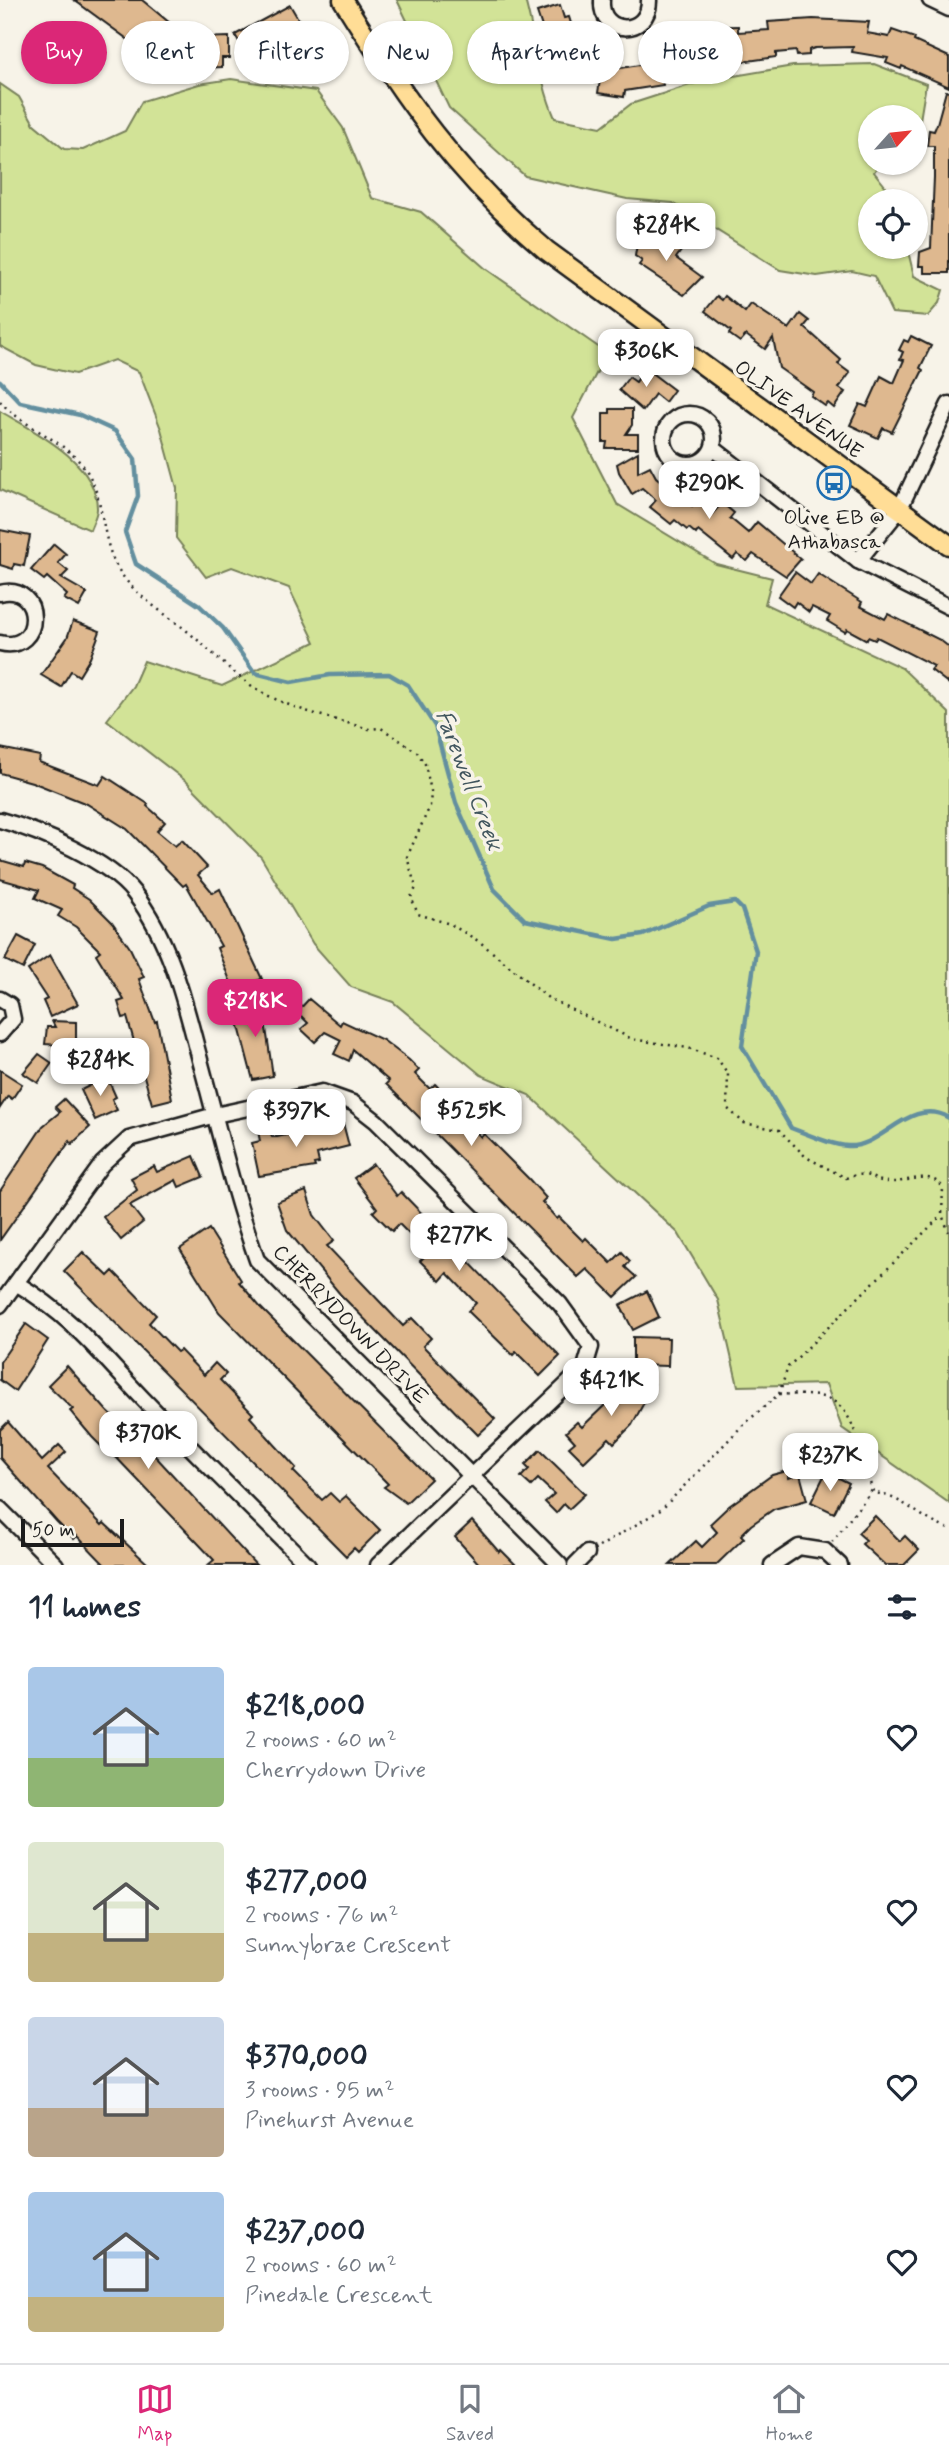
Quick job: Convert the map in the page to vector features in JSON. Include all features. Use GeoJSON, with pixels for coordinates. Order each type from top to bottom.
{"type":"FeatureCollection","features":[{"type":"Feature","properties":{"kind":"main road","name":"OLIVE AVENUE"},"geometry":{"type":"LineString","coordinates":[[343,0],[413,110],[449,156],[510,220],[546,250],[949,545]]}},
{"type":"Feature","properties":{"kind":"street"},"geometry":{"type":"LineString","coordinates":[[602,0],[605,18],[611,24],[625,29],[634,27],[646,18],[649,0]]}},
{"type":"Feature","properties":{"kind":"street"},"geometry":{"type":"LineString","coordinates":[[930,0],[949,9]]}},
{"type":"Feature","properties":{"kind":"street"},"geometry":{"type":"LineString","coordinates":[[858,561],[899,510],[949,404]]}},
{"type":"Feature","properties":{"kind":"street"},"geometry":{"type":"LineString","coordinates":[[713,448],[858,561],[949,607]]}},
{"type":"Feature","properties":{"kind":"street"},"geometry":{"type":"LineString","coordinates":[[0,593],[15,592],[23,596],[34,609],[35,618],[29,635],[23,640],[15,644],[0,643]]}},
{"type":"Feature","properties":{"kind":"street","name":"CHERRYDOWN DRIVE"},"geometry":{"type":"LineString","coordinates":[[0,820],[83,853],[133,891],[165,943],[215,1115],[238,1208],[257,1260],[560,1565]]}},
{"type":"Feature","properties":{"kind":"street"},"geometry":{"type":"LineString","coordinates":[[0,999],[10,1005],[13,1019],[0,1034]]}},
{"type":"Feature","properties":{"kind":"street"},"geometry":{"type":"LineString","coordinates":[[0,1305],[102,1164],[129,1139],[215,1115],[322,1092],[353,1103],[376,1121],[560,1304],[591,1347],[585,1367],[472,1479],[378,1565]]}},
{"type":"Feature","properties":{"kind":"street"},"geometry":{"type":"LineString","coordinates":[[16,1283],[50,1304],[96,1345],[146,1402],[308,1565]]}},
{"type":"Feature","properties":{"kind":"street"},"geometry":{"type":"LineString","coordinates":[[0,1509],[56,1565]]}},
{"type":"Feature","properties":{"kind":"street"},"geometry":{"type":"LineString","coordinates":[[772,1565],[799,1547],[825,1551],[840,1565]]}},
{"type":"Feature","properties":{"kind":"street"},"geometry":{"type":"LineString","coordinates":[[575,1565],[587,1553]]}},
{"type":"Feature","properties":{"kind":"path"},"geometry":{"type":"LineString","coordinates":[[0,401],[10,413],[52,439],[84,467],[99,500],[115,565],[136,590],[226,666],[251,686],[275,699],[369,729],[380,728],[417,752],[425,764],[431,791],[430,806],[407,857],[416,888],[411,897],[412,905],[418,914],[450,924],[480,942],[548,998],[632,1039],[688,1048],[717,1058],[728,1074],[727,1108],[744,1123],[779,1130],[806,1157],[835,1173],[845,1178],[862,1173],[886,1182],[923,1176],[936,1180],[943,1187],[942,1214],[949,1232]]}},
{"type":"Feature","properties":{"kind":"path"},"geometry":{"type":"LineString","coordinates":[[587,1553],[662,1509],[742,1426],[779,1394],[788,1367],[942,1214]]}},
{"type":"Feature","properties":{"kind":"path"},"geometry":{"type":"LineString","coordinates":[[779,1394],[825,1397],[842,1408],[854,1427],[866,1479],[875,1493],[895,1496],[914,1511],[949,1528]]}},
{"type":"Feature","properties":{"kind":"path"},"geometry":{"type":"LineString","coordinates":[[825,1551],[873,1489]]}},
{"type":"Feature","properties":{"kind":"path"},"geometry":{"type":"LineString","coordinates":[[825,1551],[836,1536]]}},
{"type":"Feature","properties":{"kind":"green space"},"geometry":{"type":"Polygon","coordinates":[[[397,0],[525,0],[530,21],[467,21],[467,84],[544,84],[555,118],[601,127],[631,104],[693,84],[743,84],[743,75],[793,66],[874,64],[926,84],[922,105],[858,105],[858,175],[876,175],[887,189],[858,189],[858,259],[910,259],[914,276],[943,290],[939,303],[928,316],[892,313],[874,276],[852,271],[817,276],[780,270],[673,203],[627,199],[525,176],[449,108],[437,84],[453,84],[453,21],[407,21],[397,0]]]}},
{"type":"Feature","properties":{"kind":"green space"},"geometry":{"type":"Polygon","coordinates":[[[231,79],[234,79],[234,84],[266,84],[316,91],[343,128],[372,198],[421,212],[486,269],[607,353],[573,418],[617,504],[716,564],[772,578],[765,604],[902,668],[949,713],[949,1503],[842,1428],[826,1384],[738,1386],[718,1300],[678,1233],[529,1095],[481,1075],[393,1002],[351,987],[313,944],[261,857],[187,782],[107,720],[133,686],[144,661],[222,686],[315,642],[289,588],[232,567],[206,577],[176,538],[177,488],[161,429],[139,372],[114,360],[75,374],[36,365],[0,346],[0,84],[19,97],[34,124],[64,149],[83,150],[125,131],[142,101],[199,84],[220,84],[220,81],[231,79]]]}},
{"type":"Feature","properties":{"kind":"green space"},"geometry":{"type":"Polygon","coordinates":[[[0,411],[62,450],[87,477],[95,492],[97,509],[90,530],[0,490],[0,411]]]}},
{"type":"Feature","properties":{"kind":"building"},"geometry":{"type":"Polygon","coordinates":[[[74,0],[142,0],[167,21],[121,21],[121,34],[107,24],[107,21],[103,21],[74,0]]]}},
{"type":"Feature","properties":{"kind":"building"},"geometry":{"type":"Polygon","coordinates":[[[290,5],[299,21],[261,21],[290,5]]]}},
{"type":"Feature","properties":{"kind":"building"},"geometry":{"type":"Polygon","coordinates":[[[560,5],[564,18],[569,17],[570,21],[540,21],[537,12],[560,5]]]}},
{"type":"Feature","properties":{"kind":"building"},"geometry":{"type":"Polygon","coordinates":[[[813,19],[869,22],[867,33],[889,37],[892,30],[915,38],[914,41],[949,57],[949,87],[902,66],[901,69],[886,63],[888,58],[852,52],[853,47],[815,48],[809,50],[809,55],[797,56],[796,51],[776,53],[776,57],[743,62],[743,32],[769,30],[768,22],[813,19]]]}},
{"type":"Feature","properties":{"kind":"building"},"geometry":{"type":"Polygon","coordinates":[[[220,37],[229,37],[229,58],[222,58],[220,67],[220,37]]]}},
{"type":"Feature","properties":{"kind":"building"},"geometry":{"type":"Polygon","coordinates":[[[638,65],[638,84],[663,85],[625,91],[624,97],[598,93],[599,84],[624,84],[624,68],[638,65]]]}},
{"type":"Feature","properties":{"kind":"building"},"geometry":{"type":"Polygon","coordinates":[[[946,91],[949,92],[949,273],[924,273],[924,266],[919,266],[920,259],[928,259],[928,249],[931,248],[934,177],[934,146],[928,146],[928,138],[929,130],[934,131],[946,91]]]}},
{"type":"Feature","properties":{"kind":"building"},"geometry":{"type":"Polygon","coordinates":[[[654,230],[681,251],[676,258],[702,277],[684,295],[639,265],[642,261],[635,256],[637,244],[645,243],[654,230]]]}},
{"type":"Feature","properties":{"kind":"building"},"geometry":{"type":"Polygon","coordinates":[[[717,296],[722,300],[725,296],[745,312],[751,304],[789,329],[800,314],[809,321],[804,327],[841,360],[838,364],[850,373],[839,388],[845,392],[834,408],[828,403],[825,406],[811,396],[813,392],[779,368],[773,338],[765,349],[746,335],[740,342],[729,334],[731,331],[705,311],[717,296]]]}},
{"type":"Feature","properties":{"kind":"building"},"geometry":{"type":"Polygon","coordinates":[[[911,336],[931,346],[920,368],[923,370],[892,432],[883,428],[878,438],[850,425],[860,404],[867,407],[881,376],[894,383],[904,360],[900,359],[903,352],[899,350],[904,340],[908,342],[911,336]]]}},
{"type":"Feature","properties":{"kind":"building"},"geometry":{"type":"Polygon","coordinates":[[[645,368],[674,390],[665,402],[655,394],[643,411],[619,390],[629,377],[636,382],[645,368]]]}},
{"type":"Feature","properties":{"kind":"building"},"geometry":{"type":"Polygon","coordinates":[[[610,409],[632,409],[632,425],[626,434],[638,434],[638,448],[606,448],[607,442],[603,442],[603,413],[610,413],[610,409]]]}},
{"type":"Feature","properties":{"kind":"building"},"geometry":{"type":"Polygon","coordinates":[[[638,452],[638,472],[650,466],[656,477],[692,506],[697,501],[712,514],[722,503],[734,513],[730,518],[748,533],[757,522],[801,559],[786,576],[753,554],[747,561],[737,554],[733,559],[698,531],[696,534],[689,528],[687,530],[675,520],[671,524],[650,507],[656,500],[642,488],[632,494],[619,472],[617,464],[638,452]]]}},
{"type":"Feature","properties":{"kind":"building"},"geometry":{"type":"Polygon","coordinates":[[[0,530],[30,536],[24,566],[14,564],[13,569],[0,565],[0,530]]]}},
{"type":"Feature","properties":{"kind":"building"},"geometry":{"type":"Polygon","coordinates":[[[54,544],[66,554],[58,563],[68,571],[61,578],[87,593],[79,607],[64,599],[67,595],[47,577],[44,580],[31,570],[54,544]]]}},
{"type":"Feature","properties":{"kind":"building"},"geometry":{"type":"Polygon","coordinates":[[[795,572],[811,584],[818,574],[862,602],[860,606],[885,619],[888,614],[940,640],[949,647],[949,684],[931,670],[934,666],[877,637],[875,640],[868,637],[867,640],[847,629],[845,632],[827,621],[830,616],[812,607],[809,612],[796,602],[793,607],[778,596],[795,572]]]}},
{"type":"Feature","properties":{"kind":"building"},"geometry":{"type":"Polygon","coordinates":[[[73,621],[100,631],[90,658],[79,676],[71,671],[61,687],[41,675],[67,638],[73,621]]]}},
{"type":"Feature","properties":{"kind":"building"},"geometry":{"type":"Polygon","coordinates":[[[0,748],[40,756],[39,762],[99,785],[105,776],[148,804],[147,806],[165,822],[157,831],[175,846],[182,840],[207,867],[198,875],[213,893],[220,889],[262,979],[233,988],[217,948],[221,946],[186,884],[183,886],[127,829],[87,804],[32,782],[0,773],[0,748]]]}},
{"type":"Feature","properties":{"kind":"building"},"geometry":{"type":"Polygon","coordinates":[[[0,860],[24,867],[25,863],[42,868],[73,885],[72,888],[89,899],[112,922],[130,948],[144,977],[139,979],[155,1022],[157,1021],[172,1099],[152,1104],[127,1017],[123,1018],[118,1002],[124,1000],[96,954],[100,951],[76,927],[58,916],[62,910],[35,898],[39,890],[0,879],[0,860]]]}},
{"type":"Feature","properties":{"kind":"building"},"geometry":{"type":"Polygon","coordinates":[[[18,936],[35,945],[23,969],[5,960],[18,936]]]}},
{"type":"Feature","properties":{"kind":"building"},"geometry":{"type":"Polygon","coordinates":[[[50,955],[78,1004],[50,1017],[43,1001],[47,999],[28,970],[50,955]]]}},
{"type":"Feature","properties":{"kind":"building"},"geometry":{"type":"Polygon","coordinates":[[[309,999],[340,1025],[342,1021],[383,1040],[409,1060],[419,1070],[415,1074],[430,1089],[435,1084],[466,1116],[463,1119],[481,1137],[484,1134],[529,1179],[546,1198],[542,1202],[557,1219],[559,1217],[583,1241],[586,1238],[611,1263],[622,1252],[630,1261],[625,1267],[636,1277],[615,1297],[587,1269],[578,1277],[386,1084],[389,1081],[353,1050],[349,1061],[334,1054],[341,1040],[325,1032],[315,1042],[301,1029],[308,1023],[297,1012],[309,999]]]}},
{"type":"Feature","properties":{"kind":"building"},"geometry":{"type":"Polygon","coordinates":[[[262,1001],[273,1076],[253,1080],[234,1007],[262,1001]]]}},
{"type":"Feature","properties":{"kind":"building"},"geometry":{"type":"Polygon","coordinates":[[[52,1021],[76,1022],[76,1046],[45,1044],[47,1027],[55,1027],[52,1021]]]}},
{"type":"Feature","properties":{"kind":"building"},"geometry":{"type":"Polygon","coordinates":[[[39,1054],[52,1063],[38,1083],[23,1073],[39,1054]]]}},
{"type":"Feature","properties":{"kind":"building"},"geometry":{"type":"Polygon","coordinates":[[[0,1070],[22,1084],[12,1099],[8,1096],[0,1108],[0,1070]]]}},
{"type":"Feature","properties":{"kind":"building"},"geometry":{"type":"Polygon","coordinates":[[[107,1077],[116,1097],[112,1099],[117,1110],[95,1120],[81,1090],[107,1077]]]}},
{"type":"Feature","properties":{"kind":"building"},"geometry":{"type":"Polygon","coordinates":[[[64,1099],[90,1127],[72,1144],[70,1141],[0,1240],[0,1191],[43,1126],[60,1112],[55,1107],[64,1099]]]}},
{"type":"Feature","properties":{"kind":"building"},"geometry":{"type":"Polygon","coordinates":[[[343,1123],[349,1146],[317,1154],[319,1163],[314,1164],[315,1167],[259,1176],[252,1143],[260,1141],[258,1131],[270,1129],[272,1137],[277,1137],[343,1123]]]}},
{"type":"Feature","properties":{"kind":"building"},"geometry":{"type":"Polygon","coordinates":[[[194,1156],[203,1177],[179,1187],[176,1180],[130,1205],[143,1222],[121,1240],[103,1217],[137,1190],[131,1178],[154,1166],[157,1172],[194,1156]]]}},
{"type":"Feature","properties":{"kind":"building"},"geometry":{"type":"Polygon","coordinates":[[[373,1164],[397,1196],[401,1192],[560,1356],[540,1376],[516,1352],[513,1355],[468,1311],[476,1303],[447,1273],[440,1281],[420,1261],[428,1253],[399,1224],[392,1231],[373,1212],[377,1208],[354,1178],[373,1164]]]}},
{"type":"Feature","properties":{"kind":"building"},"geometry":{"type":"Polygon","coordinates":[[[306,1191],[314,1215],[334,1241],[327,1246],[403,1326],[412,1318],[431,1338],[423,1346],[495,1419],[478,1435],[340,1294],[287,1230],[277,1202],[306,1191]]]}},
{"type":"Feature","properties":{"kind":"building"},"geometry":{"type":"Polygon","coordinates":[[[209,1229],[241,1280],[239,1282],[261,1308],[431,1479],[406,1503],[384,1487],[388,1484],[219,1312],[180,1249],[209,1229]]]}},
{"type":"Feature","properties":{"kind":"building"},"geometry":{"type":"Polygon","coordinates":[[[83,1252],[108,1276],[113,1271],[156,1315],[149,1323],[177,1352],[180,1350],[204,1375],[215,1363],[226,1374],[220,1380],[253,1414],[250,1417],[296,1468],[293,1471],[322,1500],[330,1493],[339,1502],[346,1496],[380,1530],[358,1552],[354,1548],[346,1556],[64,1271],[83,1252]]]}},
{"type":"Feature","properties":{"kind":"building"},"geometry":{"type":"Polygon","coordinates":[[[647,1291],[659,1317],[633,1330],[620,1305],[647,1291]]]}},
{"type":"Feature","properties":{"kind":"building"},"geometry":{"type":"Polygon","coordinates":[[[26,1324],[48,1340],[15,1391],[0,1380],[0,1362],[26,1324]]]}},
{"type":"Feature","properties":{"kind":"building"},"geometry":{"type":"Polygon","coordinates":[[[633,1337],[669,1338],[668,1366],[633,1365],[633,1337]]]}},
{"type":"Feature","properties":{"kind":"building"},"geometry":{"type":"Polygon","coordinates":[[[67,1366],[256,1565],[208,1565],[214,1560],[113,1454],[111,1456],[92,1437],[70,1411],[73,1409],[48,1385],[67,1366]]]}},
{"type":"Feature","properties":{"kind":"building"},"geometry":{"type":"Polygon","coordinates":[[[630,1372],[654,1384],[632,1425],[614,1443],[609,1438],[584,1462],[569,1447],[575,1442],[566,1432],[577,1422],[582,1427],[607,1403],[611,1407],[630,1372]]]}},
{"type":"Feature","properties":{"kind":"building"},"geometry":{"type":"Polygon","coordinates":[[[8,1422],[42,1461],[59,1445],[66,1452],[48,1469],[102,1525],[104,1523],[149,1565],[105,1565],[77,1536],[74,1539],[57,1522],[0,1458],[0,1430],[8,1422]]]}},
{"type":"Feature","properties":{"kind":"building"},"geometry":{"type":"Polygon","coordinates":[[[540,1450],[585,1494],[569,1509],[564,1504],[556,1513],[545,1502],[554,1494],[538,1479],[531,1486],[521,1477],[529,1469],[525,1465],[540,1450]]]}},
{"type":"Feature","properties":{"kind":"building"},"geometry":{"type":"Polygon","coordinates":[[[787,1471],[789,1478],[800,1474],[807,1500],[774,1509],[751,1525],[741,1535],[744,1538],[716,1565],[670,1565],[696,1541],[702,1547],[717,1532],[710,1524],[729,1506],[772,1475],[787,1471]]]}},
{"type":"Feature","properties":{"kind":"building"},"geometry":{"type":"Polygon","coordinates":[[[833,1475],[849,1483],[834,1513],[811,1502],[824,1476],[831,1480],[833,1475]]]}},
{"type":"Feature","properties":{"kind":"building"},"geometry":{"type":"Polygon","coordinates":[[[875,1516],[900,1541],[905,1536],[919,1550],[904,1565],[885,1565],[862,1544],[866,1540],[858,1533],[875,1516]]]}},
{"type":"Feature","properties":{"kind":"building"},"geometry":{"type":"Polygon","coordinates":[[[472,1521],[499,1552],[501,1550],[516,1565],[480,1565],[455,1537],[472,1521]]]}},
{"type":"Feature","properties":{"kind":"waterway","name":"Farewell Creek"},"geometry":{"type":"LineString","coordinates":[[0,381],[20,402],[80,415],[115,431],[135,459],[138,496],[125,532],[136,564],[199,605],[223,628],[255,673],[291,682],[330,675],[389,674],[408,685],[435,726],[456,803],[494,889],[525,920],[616,939],[643,935],[709,906],[735,902],[742,909],[756,951],[742,1046],[791,1128],[848,1146],[872,1140],[921,1113],[935,1113],[949,1118]]}},
{"type":"Feature","properties":{"kind":"place","name":"Olive EB @ Athabasca"},"geometry":{"type":"Point","coordinates":[834,483]}}]}
